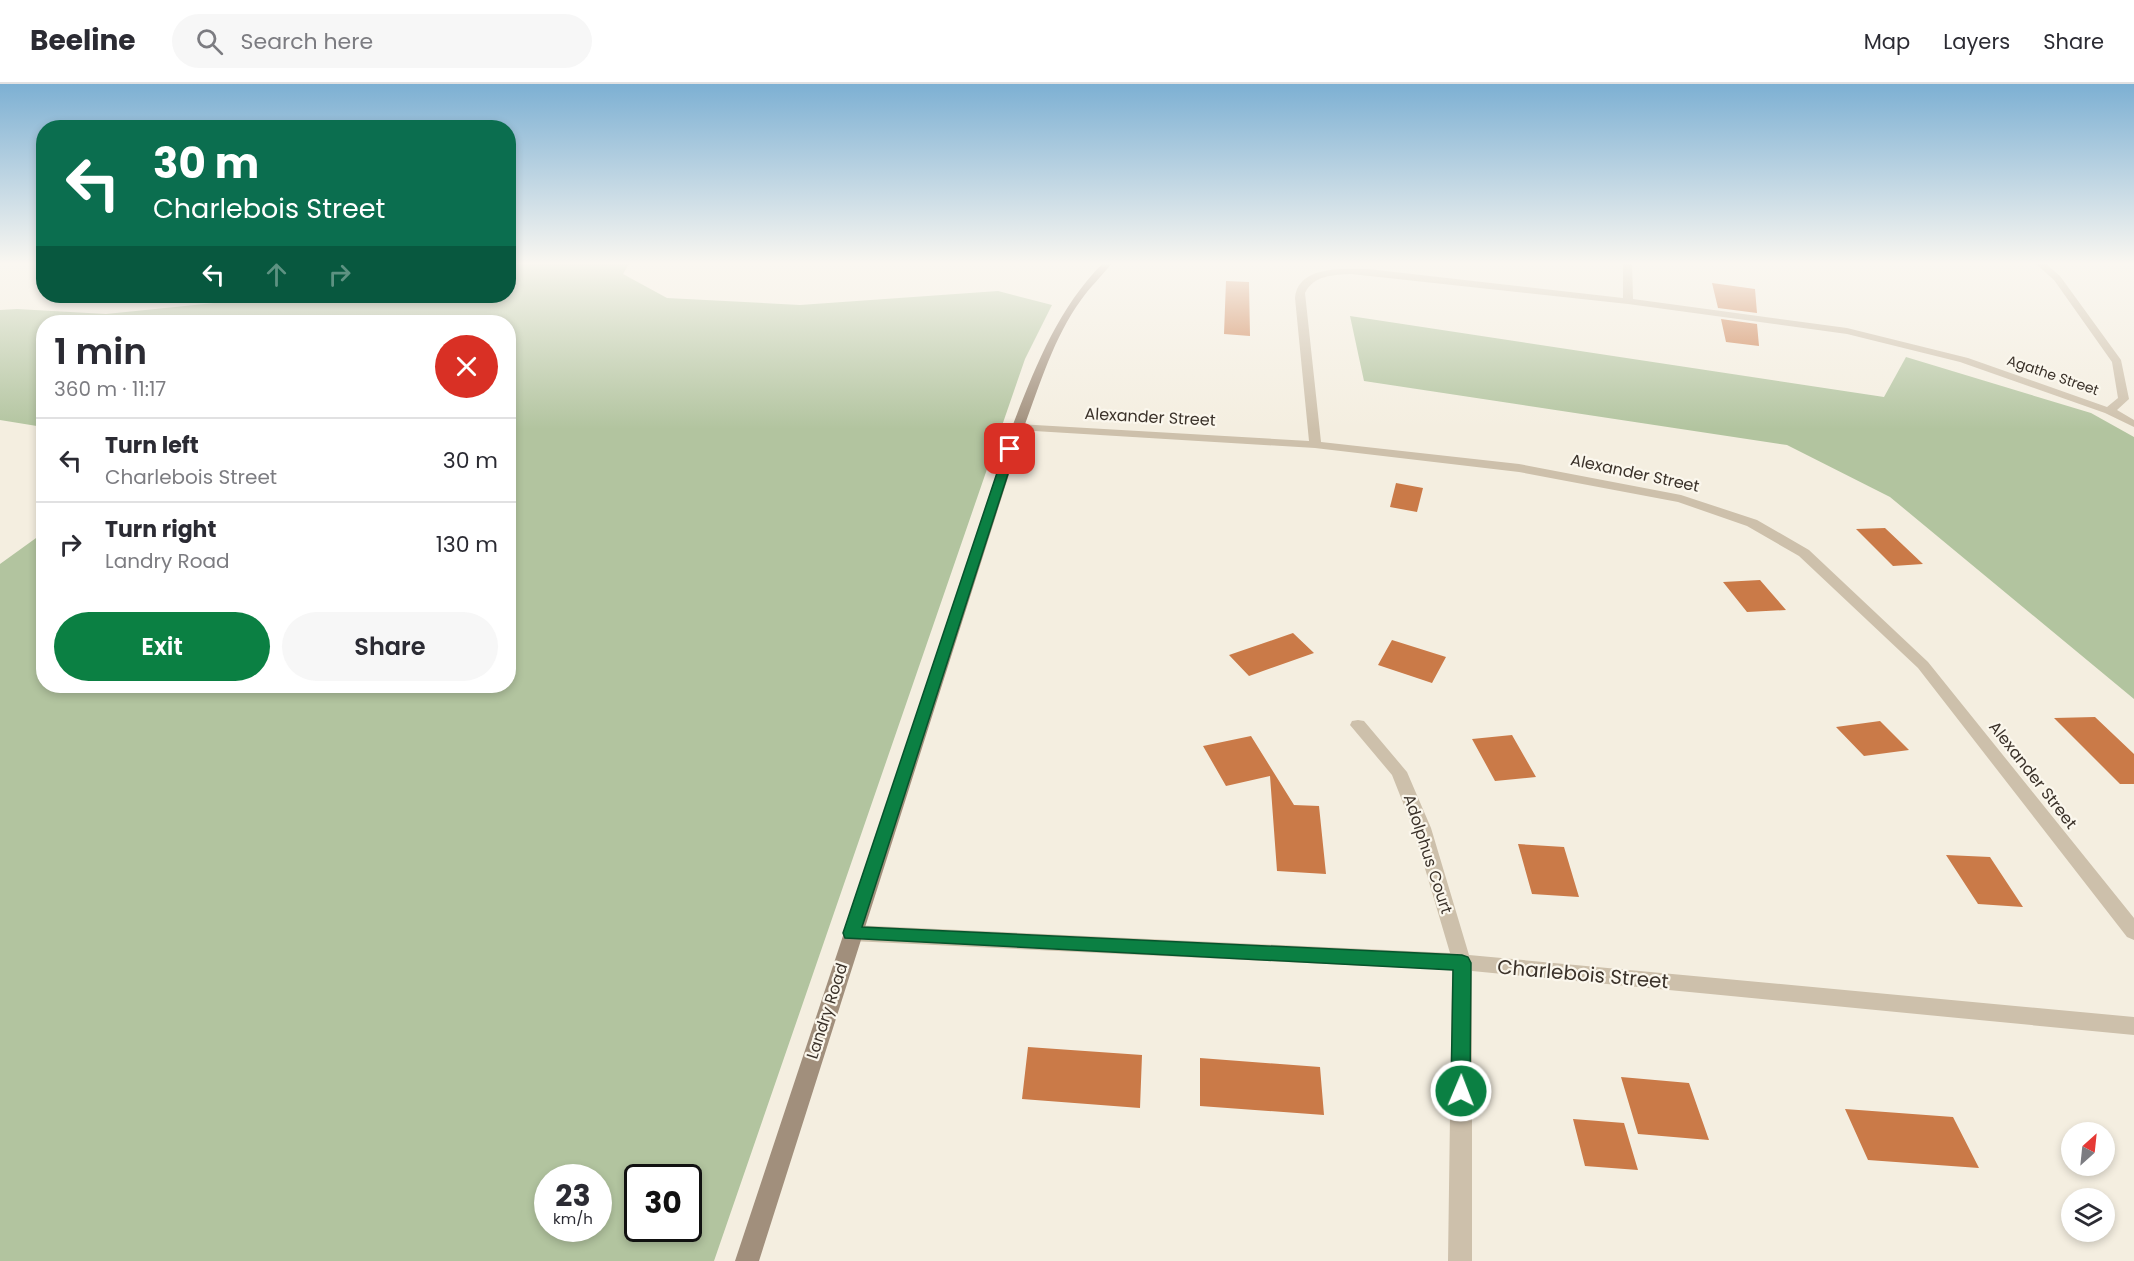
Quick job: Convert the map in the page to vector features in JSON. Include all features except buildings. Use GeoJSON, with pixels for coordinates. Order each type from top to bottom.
{"type":"FeatureCollection","features":[{"type":"Feature","properties":{"kind":"main road","name":"Landry Road"},"geometry":{"type":"LineString","coordinates":[[747,1261],[1018,427],[1063,319]]}},
{"type":"Feature","properties":{"kind":"street","name":"Agathe Street"},"geometry":{"type":"LineString","coordinates":[[1301,319],[1316,445]]}},
{"type":"Feature","properties":{"kind":"street","name":"Agathe Street"},"geometry":{"type":"LineString","coordinates":[[1759,319],[1847,331],[1964,360],[2109,411],[2134,424]]}},
{"type":"Feature","properties":{"kind":"street"},"geometry":{"type":"LineString","coordinates":[[2086,319],[2117,362],[2124,399],[2109,411]]}},
{"type":"Feature","properties":{"kind":"street","name":"Alexander Street"},"geometry":{"type":"LineString","coordinates":[[1018,427],[1316,445],[1519,468],[1681,499],[1752,523],[1804,553],[1923,665],[2134,932]]}},
{"type":"Feature","properties":{"kind":"street","name":"Adolphus Court"},"geometry":{"type":"LineString","coordinates":[[1358,725],[1399,772],[1422,828],[1462,963],[1460,1261]]}},
{"type":"Feature","properties":{"kind":"street","name":"Charlebois Street"},"geometry":{"type":"LineString","coordinates":[[852,933],[1462,963],[2134,1026]]}},
{"type":"Feature","properties":{"kind":"green space"},"geometry":{"type":"Polygon","coordinates":[[[0,319],[36,319],[36,426],[0,420],[0,319]]]}},
{"type":"Feature","properties":{"kind":"green space"},"geometry":{"type":"Polygon","coordinates":[[[516,319],[1045,319],[1025,359],[714,1261],[0,1261],[0,564],[36,538],[36,693],[516,693],[516,319]]]}},
{"type":"Feature","properties":{"kind":"green space"},"geometry":{"type":"Polygon","coordinates":[[[1351,319],[1369,319],[1884,397],[1906,357],[2091,413],[2134,437],[2134,699],[1890,497],[1787,445],[1364,381],[1351,319]]]}},
{"type":"Feature","properties":{"kind":"route"},"geometry":{"type":"LineString","coordinates":[[1010,449],[852,933],[1462,963],[1461,1091]]}}]}
